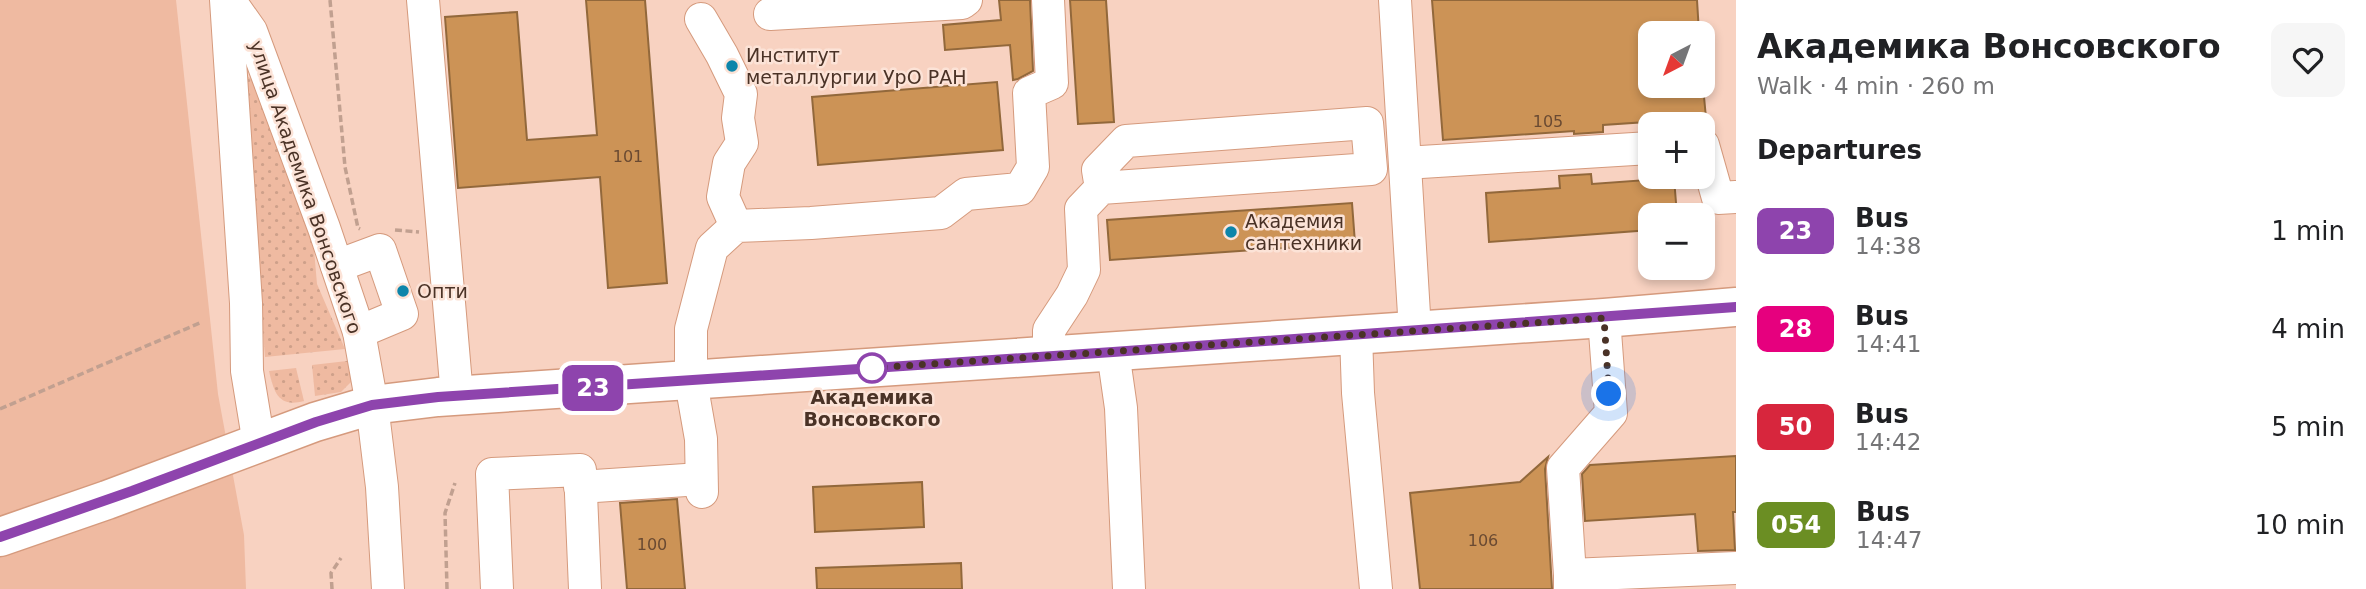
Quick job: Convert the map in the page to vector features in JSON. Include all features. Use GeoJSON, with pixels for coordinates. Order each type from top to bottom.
{"type":"FeatureCollection","features":[{"type":"Feature","properties":{"kind":"main road"},"geometry":{"type":"LineString","coordinates":[[0,537],[316,422],[372,405],[457,396],[691,382],[1736,307]]}},
{"type":"Feature","properties":{"kind":"street","name":"улица Академика Вонсовского"},"geometry":{"type":"LineString","coordinates":[[228,0],[251,31],[338,267],[359,332],[372,405],[382,487],[388,589]]}},
{"type":"Feature","properties":{"kind":"street","name":"улица Академика Вонсовского"},"geometry":{"type":"LineString","coordinates":[[228,0],[246,303],[247,371],[259,444]]}},
{"type":"Feature","properties":{"kind":"street"},"geometry":{"type":"LineString","coordinates":[[423,0],[457,396]]}},
{"type":"Feature","properties":{"kind":"street"},"geometry":{"type":"LineString","coordinates":[[769,14],[962,3],[966,0]]}},
{"type":"Feature","properties":{"kind":"street"},"geometry":{"type":"LineString","coordinates":[[580,487],[701,486],[701,439],[691,382],[691,329],[712,248],[736,226],[941,213],[966,194],[1020,188],[1033,167],[1029,93],[1052,83],[1048,0]]}},
{"type":"Feature","properties":{"kind":"street"},"geometry":{"type":"LineString","coordinates":[[1395,0],[1415,331]]}},
{"type":"Feature","properties":{"kind":"street"},"geometry":{"type":"LineString","coordinates":[[701,19],[723,55],[741,94],[738,118],[742,143],[729,163],[723,197],[736,226]]}},
{"type":"Feature","properties":{"kind":"street"},"geometry":{"type":"LineString","coordinates":[[1049,356],[1049,331],[1073,295],[1084,270],[1081,209],[1101,188],[1371,169],[1367,123],[1126,141],[1098,170],[1101,188]]}},
{"type":"Feature","properties":{"kind":"street"},"geometry":{"type":"LineString","coordinates":[[1405,163],[1638,149]]}},
{"type":"Feature","properties":{"kind":"street"},"geometry":{"type":"LineString","coordinates":[[1715,187],[1718,198],[1736,197]]}},
{"type":"Feature","properties":{"kind":"street"},"geometry":{"type":"LineString","coordinates":[[338,267],[380,250],[402,314],[359,332]]}},
{"type":"Feature","properties":{"kind":"street"},"geometry":{"type":"LineString","coordinates":[[1604,318],[1611,413],[1563,468],[1570,582],[1736,568]]}},
{"type":"Feature","properties":{"kind":"street"},"geometry":{"type":"LineString","coordinates":[[1356,335],[1358,393],[1376,589]]}},
{"type":"Feature","properties":{"kind":"street"},"geometry":{"type":"LineString","coordinates":[[1113,352],[1121,408],[1129,589]]}},
{"type":"Feature","properties":{"kind":"street"},"geometry":{"type":"LineString","coordinates":[[497,589],[492,474],[580,470],[585,589]]}},
{"type":"Feature","properties":{"kind":"path"},"geometry":{"type":"LineString","coordinates":[[330,0],[345,167],[358,228],[370,229]]}},
{"type":"Feature","properties":{"kind":"path"},"geometry":{"type":"LineString","coordinates":[[394,230],[442,233]]}},
{"type":"Feature","properties":{"kind":"path"},"geometry":{"type":"LineString","coordinates":[[0,410],[202,322]]}},
{"type":"Feature","properties":{"kind":"path"},"geometry":{"type":"LineString","coordinates":[[447,589],[444,513],[455,483]]}},
{"type":"Feature","properties":{"kind":"path"},"geometry":{"type":"LineString","coordinates":[[332,589],[331,573],[341,558]]}},
{"type":"Feature","properties":{"kind":"shaded area"},"geometry":{"type":"Polygon","coordinates":[[[0,0],[176,0],[218,394],[244,535],[246,589],[0,589],[0,0]]]}},
{"type":"Feature","properties":{"kind":"shaded area"},"geometry":{"type":"Polygon","coordinates":[[[247,76],[253,80],[313,238],[317,284],[345,349],[265,357],[244,80],[247,76]]]}},
{"type":"Feature","properties":{"kind":"shaded area"},"geometry":{"type":"Polygon","coordinates":[[[347,361],[353,369],[354,379],[341,392],[315,396],[312,365],[347,361]]]}},
{"type":"Feature","properties":{"kind":"shaded area"},"geometry":{"type":"Polygon","coordinates":[[[296,368],[304,401],[295,403],[283,400],[275,392],[269,371],[296,368]]]}},
{"type":"Feature","properties":{"kind":"building"},"geometry":{"type":"Polygon","coordinates":[[[586,0],[645,0],[667,283],[608,288],[600,177],[458,188],[445,17],[517,12],[527,140],[597,135],[586,0]]]}},
{"type":"Feature","properties":{"kind":"building"},"geometry":{"type":"Polygon","coordinates":[[[999,0],[1030,0],[1033,71],[1018,79],[1013,80],[1010,45],[945,50],[943,25],[1001,20],[999,0]]]}},
{"type":"Feature","properties":{"kind":"building"},"geometry":{"type":"Polygon","coordinates":[[[1070,0],[1106,0],[1114,122],[1078,124],[1070,0]]]}},
{"type":"Feature","properties":{"kind":"building"},"geometry":{"type":"Polygon","coordinates":[[[1432,0],[1697,0],[1698,21],[1638,21],[1638,98],[1704,98],[1705,112],[1638,112],[1638,123],[1603,125],[1603,132],[1574,134],[1574,131],[1443,140],[1432,0]]]}},
{"type":"Feature","properties":{"kind":"building"},"geometry":{"type":"Polygon","coordinates":[[[997,82],[1003,150],[818,165],[812,97],[997,82]]]}},
{"type":"Feature","properties":{"kind":"building"},"geometry":{"type":"Polygon","coordinates":[[[1591,174],[1592,184],[1638,181],[1638,189],[1675,189],[1676,203],[1638,203],[1638,231],[1489,242],[1486,193],[1560,188],[1559,176],[1591,174]]]}},
{"type":"Feature","properties":{"kind":"building","name":"Академия сантехники"},"geometry":{"type":"Polygon","coordinates":[[[1352,203],[1355,243],[1110,260],[1107,220],[1352,203]]]}},
{"type":"Feature","properties":{"kind":"building"},"geometry":{"type":"Polygon","coordinates":[[[1736,456],[1736,512],[1733,512],[1735,550],[1698,551],[1695,514],[1585,521],[1582,474],[1590,465],[1736,456]]]}},
{"type":"Feature","properties":{"kind":"building"},"geometry":{"type":"Polygon","coordinates":[[[1548,457],[1545,469],[1552,589],[1420,589],[1410,493],[1520,482],[1548,457]]]}},
{"type":"Feature","properties":{"kind":"building"},"geometry":{"type":"Polygon","coordinates":[[[922,482],[924,527],[815,532],[813,487],[922,482]]]}},
{"type":"Feature","properties":{"kind":"building"},"geometry":{"type":"Polygon","coordinates":[[[677,499],[685,589],[627,589],[620,503],[677,499]]]}},
{"type":"Feature","properties":{"kind":"building"},"geometry":{"type":"Polygon","coordinates":[[[961,563],[962,589],[817,589],[816,568],[961,563]]]}},
{"type":"Feature","properties":{"kind":"bus line","name":"23"},"geometry":{"type":"LineString","coordinates":[[0,537],[316,422],[372,405],[438,397],[643,385],[1736,307]]}},
{"type":"Feature","properties":{"kind":"place","name":"Институт металлургии УрО РАН"},"geometry":{"type":"Point","coordinates":[732,66]}},
{"type":"Feature","properties":{"kind":"place","name":"Академия сантехники"},"geometry":{"type":"Point","coordinates":[1231,232]}},
{"type":"Feature","properties":{"kind":"place","name":"Опти"},"geometry":{"type":"Point","coordinates":[403,291]}},
{"type":"Feature","properties":{"kind":"place","name":"Академика Вонсовского"},"geometry":{"type":"Point","coordinates":[872,368]}},
{"type":"Feature","properties":{"kind":"route"},"geometry":{"type":"LineString","coordinates":[[872,368],[1604,318],[1609,394]]}}]}
